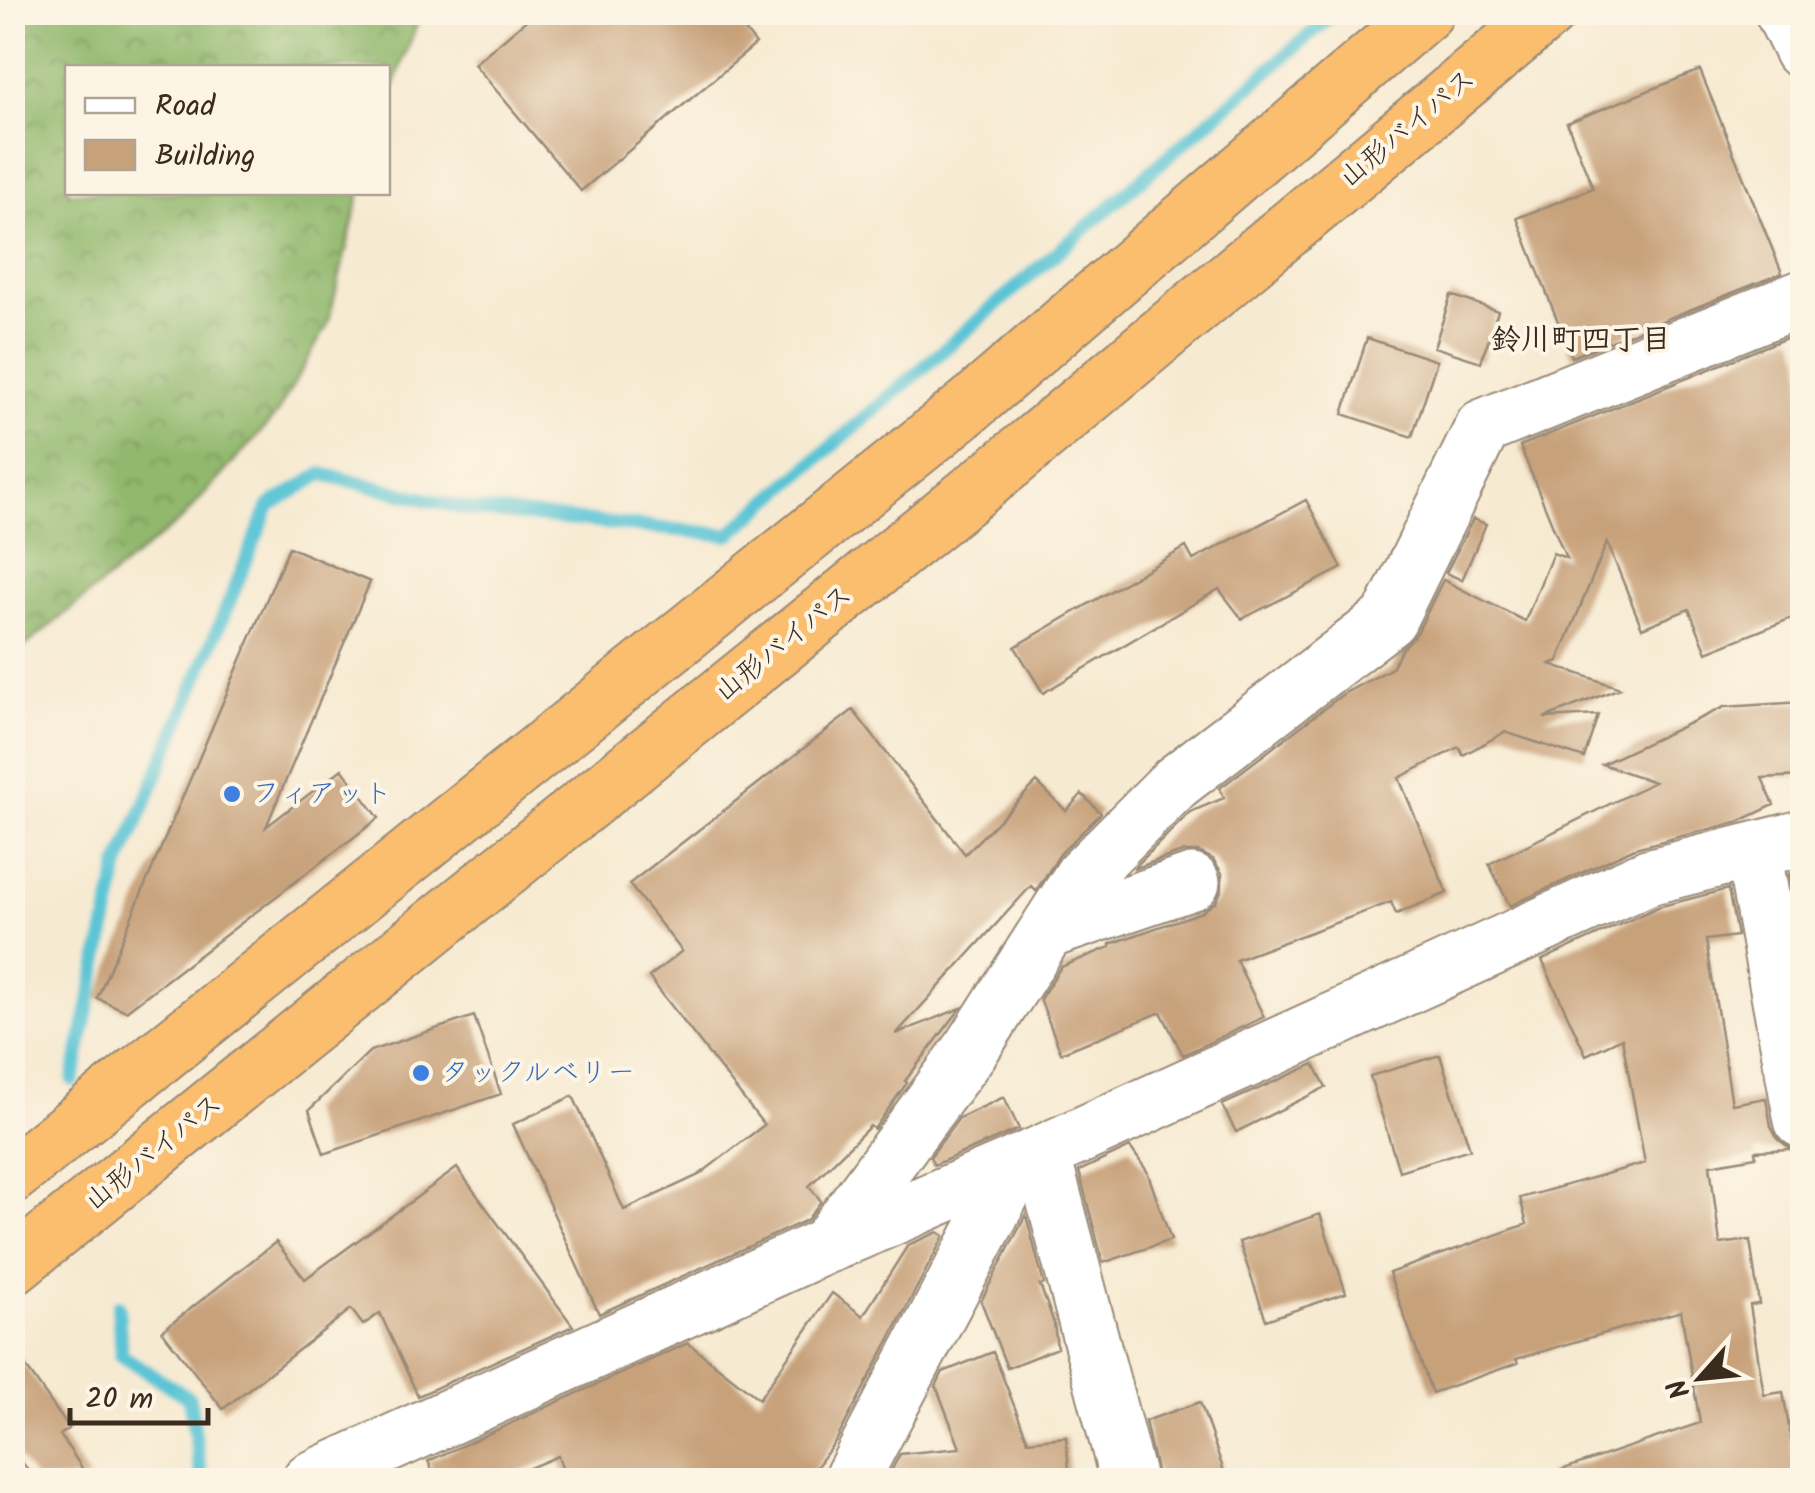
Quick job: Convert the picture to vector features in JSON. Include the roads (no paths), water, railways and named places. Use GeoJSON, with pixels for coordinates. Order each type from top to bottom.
{"type":"FeatureCollection","features":[{"type":"Feature","properties":{"kind":"highway"},"geometry":{"type":"LineString","coordinates":[[12,1174],[969,406],[1426,12]]}},
{"type":"Feature","properties":{"kind":"highway","name":"山形バイパス"},"geometry":{"type":"LineString","coordinates":[[12,1268],[996,473],[1548,12]]}},
{"type":"Feature","properties":{"kind":"street"},"geometry":{"type":"LineString","coordinates":[[1783,12],[1802,51]]}},
{"type":"Feature","properties":{"kind":"street"},"geometry":{"type":"LineString","coordinates":[[827,1245],[972,1048],[1082,876],[1175,783],[1389,619],[1482,426],[1802,298]]}},
{"type":"Feature","properties":{"kind":"street"},"geometry":{"type":"LineString","coordinates":[[310,1480],[1648,877],[1778,844],[1800,1092]]}},
{"type":"Feature","properties":{"kind":"street"},"geometry":{"type":"LineString","coordinates":[[1047,931],[1192,882]]}},
{"type":"Feature","properties":{"kind":"street"},"geometry":{"type":"LineString","coordinates":[[851,1480],[1030,1158]]}},
{"type":"Feature","properties":{"kind":"street"},"geometry":{"type":"LineString","coordinates":[[1030,1158],[1128,1480]]}},
{"type":"Feature","properties":{"kind":"waterway"},"geometry":{"type":"LineString","coordinates":[[73,1080],[119,866],[269,506],[322,474],[471,510],[729,535],[1336,12]]}},
{"type":"Feature","properties":{"kind":"waterway"},"geometry":{"type":"LineString","coordinates":[[118,1306],[121,1355],[189,1398],[202,1480]]}},
{"type":"Feature","properties":{"kind":"place","name":"フィアット"},"geometry":{"type":"Point","coordinates":[232,794]}},
{"type":"Feature","properties":{"kind":"place","name":"タックルベリー"},"geometry":{"type":"Point","coordinates":[421,1073]}},
{"type":"Feature","properties":{"kind":"district","name":"鈴川町四丁目"},"geometry":{"type":"Point","coordinates":[1581,341]}}]}
